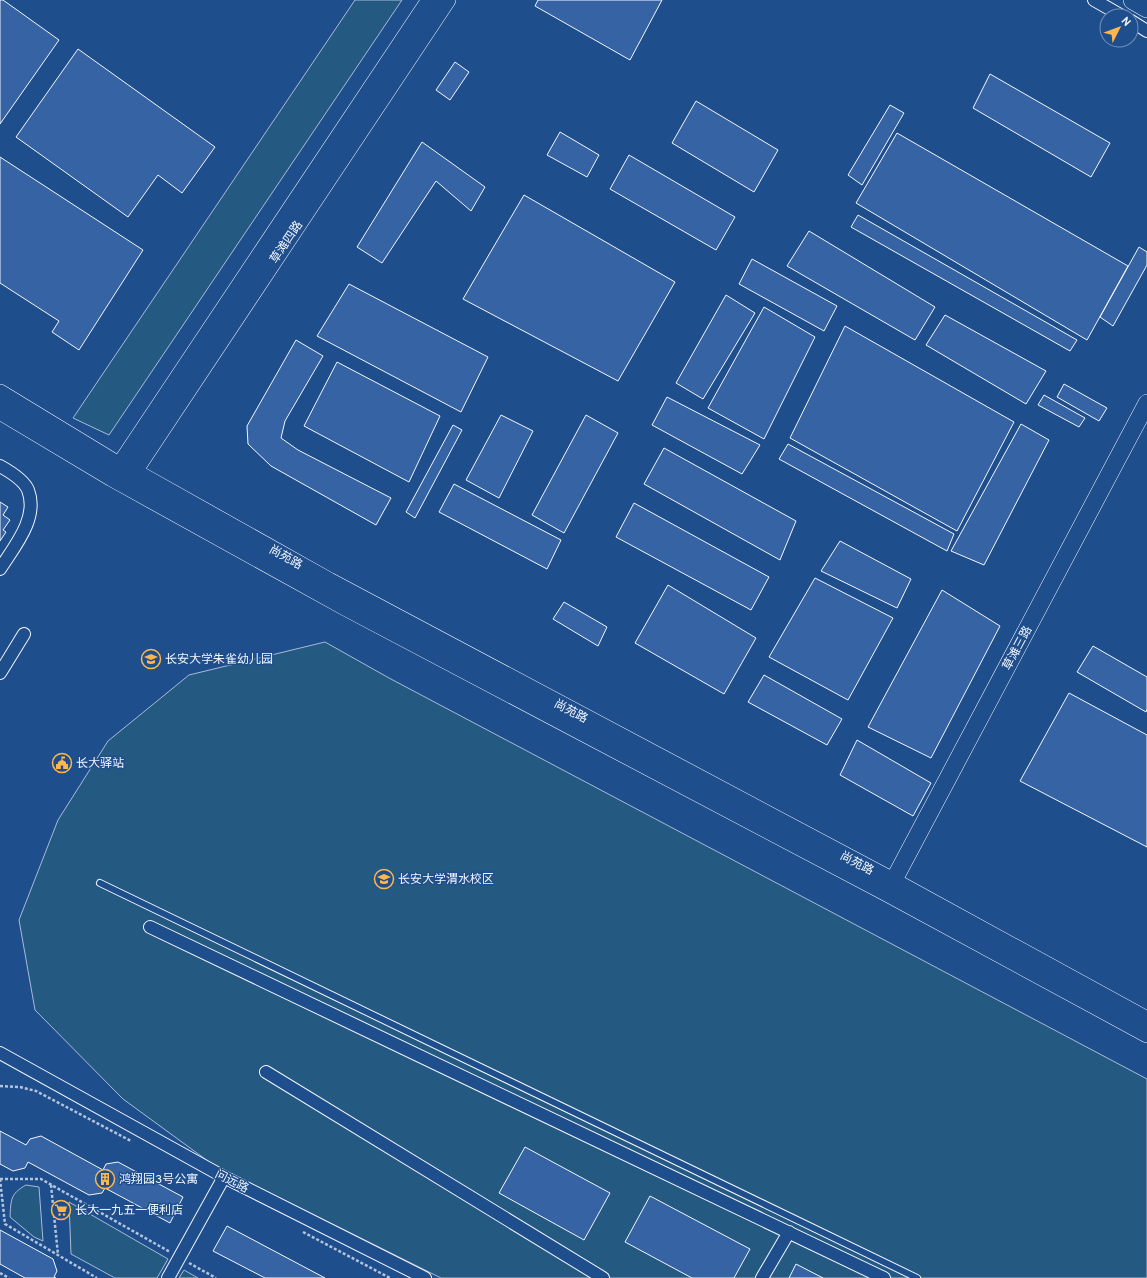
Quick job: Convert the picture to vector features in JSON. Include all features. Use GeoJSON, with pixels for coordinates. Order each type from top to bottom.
{"type":"FeatureCollection","features":[{"type":"Feature","properties":{"kind":"main road","name":"草滩四路"},"geometry":{"type":"LineString","coordinates":[[122,475],[430,0]]}},
{"type":"Feature","properties":{"kind":"main road","name":"草滩四路"},"geometry":{"type":"LineString","coordinates":[[122,475],[448,0]]}},
{"type":"Feature","properties":{"kind":"main road"},"geometry":{"type":"LineString","coordinates":[[1133,0],[1147,8]]}},
{"type":"Feature","properties":{"kind":"main road","name":"尚苑路"},"geometry":{"type":"LineString","coordinates":[[0,393],[122,475]]}},
{"type":"Feature","properties":{"kind":"main road","name":"草滩三路"},"geometry":{"type":"LineString","coordinates":[[890,887],[1147,403]]}},
{"type":"Feature","properties":{"kind":"main road","name":"尚苑路"},"geometry":{"type":"LineString","coordinates":[[0,411],[122,475],[359,614],[1147,1020]]}},
{"type":"Feature","properties":{"kind":"main road","name":"尚苑路"},"geometry":{"type":"LineString","coordinates":[[890,887],[1147,1034]]}},
{"type":"Feature","properties":{"kind":"street"},"geometry":{"type":"LineString","coordinates":[[1094,0],[1108,8]]}},
{"type":"Feature","properties":{"kind":"street"},"geometry":{"type":"LineString","coordinates":[[0,466],[14,475],[28,489],[31,502],[28,519],[22,535],[2,562]]}},
{"type":"Feature","properties":{"kind":"street"},"geometry":{"type":"LineString","coordinates":[[0,674],[24,634]]}},
{"type":"Feature","properties":{"kind":"street"},"geometry":{"type":"LineString","coordinates":[[150,927],[884,1278]]}},
{"type":"Feature","properties":{"kind":"street","name":"问远路"},"geometry":{"type":"LineString","coordinates":[[0,1053],[224,1177],[423,1277]]}},
{"type":"Feature","properties":{"kind":"street"},"geometry":{"type":"LineString","coordinates":[[266,1072],[603,1278]]}},
{"type":"Feature","properties":{"kind":"street"},"geometry":{"type":"LineString","coordinates":[[168,1278],[224,1177]]}},
{"type":"Feature","properties":{"kind":"street"},"geometry":{"type":"LineString","coordinates":[[762,1278],[789,1232]]}},
{"type":"Feature","properties":{"kind":"lane"},"geometry":{"type":"LineString","coordinates":[[100,883],[917,1278]]}},
{"type":"Feature","properties":{"kind":"path"},"geometry":{"type":"LineString","coordinates":[[97,1278],[5,1224],[0,1179],[41,1179],[216,1278]]}},
{"type":"Feature","properties":{"kind":"path"},"geometry":{"type":"LineString","coordinates":[[51,1184],[58,1255]]}},
{"type":"Feature","properties":{"kind":"path"},"geometry":{"type":"LineString","coordinates":[[0,1272],[9,1278]]}},
{"type":"Feature","properties":{"kind":"shaded area"},"geometry":{"type":"Polygon","coordinates":[[[355,0],[402,0],[109,435],[73,418],[355,0]]]}},
{"type":"Feature","properties":{"kind":"shaded area","name":"长安大学渭水校区"},"geometry":{"type":"Polygon","coordinates":[[[325,642],[389,678],[1147,1079],[1147,1278],[441,1278],[212,1164],[123,1099],[35,1010],[19,920],[58,820],[108,741],[189,675],[325,642]]]}},
{"type":"Feature","properties":{"kind":"shaded area"},"geometry":{"type":"Polygon","coordinates":[[[26,1185],[39,1187],[43,1241],[34,1237],[10,1217],[12,1198],[17,1191],[26,1185]]]}},
{"type":"Feature","properties":{"kind":"shaded area"},"geometry":{"type":"Polygon","coordinates":[[[69,1202],[168,1259],[157,1278],[115,1278],[71,1254],[69,1202]]]}},
{"type":"Feature","properties":{"kind":"shaded area"},"geometry":{"type":"Polygon","coordinates":[[[184,1270],[198,1278],[179,1278],[184,1270]]]}},
{"type":"Feature","properties":{"kind":"building"},"geometry":{"type":"Polygon","coordinates":[[[0,0],[3,0],[59,40],[0,124],[0,0]]]}},
{"type":"Feature","properties":{"kind":"building"},"geometry":{"type":"Polygon","coordinates":[[[538,0],[662,0],[630,60],[535,6],[538,0]]]}},
{"type":"Feature","properties":{"kind":"building"},"geometry":{"type":"Polygon","coordinates":[[[78,49],[215,147],[182,193],[158,175],[128,217],[16,137],[78,49]]]}},
{"type":"Feature","properties":{"kind":"building"},"geometry":{"type":"Polygon","coordinates":[[[455,62],[469,72],[450,100],[436,90],[455,62]]]}},
{"type":"Feature","properties":{"kind":"building"},"geometry":{"type":"Polygon","coordinates":[[[990,74],[1110,143],[1091,177],[973,108],[990,74]]]}},
{"type":"Feature","properties":{"kind":"building"},"geometry":{"type":"Polygon","coordinates":[[[696,101],[778,150],[754,192],[672,143],[696,101]]]}},
{"type":"Feature","properties":{"kind":"building"},"geometry":{"type":"Polygon","coordinates":[[[890,105],[904,113],[862,185],[848,175],[890,105]]]}},
{"type":"Feature","properties":{"kind":"building"},"geometry":{"type":"Polygon","coordinates":[[[560,132],[599,155],[587,177],[547,155],[560,132]]]}},
{"type":"Feature","properties":{"kind":"building"},"geometry":{"type":"Polygon","coordinates":[[[897,133],[1128,266],[1087,340],[856,203],[897,133]]]}},
{"type":"Feature","properties":{"kind":"building"},"geometry":{"type":"Polygon","coordinates":[[[422,142],[485,187],[471,211],[436,181],[382,263],[357,247],[422,142]]]}},
{"type":"Feature","properties":{"kind":"building"},"geometry":{"type":"Polygon","coordinates":[[[629,155],[735,217],[716,250],[610,189],[629,155]]]}},
{"type":"Feature","properties":{"kind":"building"},"geometry":{"type":"Polygon","coordinates":[[[0,157],[143,250],[79,350],[52,332],[59,321],[0,283],[0,157]]]}},
{"type":"Feature","properties":{"kind":"building"},"geometry":{"type":"Polygon","coordinates":[[[524,195],[675,282],[618,381],[463,299],[524,195]]]}},
{"type":"Feature","properties":{"kind":"building"},"geometry":{"type":"Polygon","coordinates":[[[858,215],[1077,340],[1070,351],[851,227],[858,215]]]}},
{"type":"Feature","properties":{"kind":"building"},"geometry":{"type":"Polygon","coordinates":[[[809,231],[935,307],[915,340],[787,266],[809,231]]]}},
{"type":"Feature","properties":{"kind":"building"},"geometry":{"type":"Polygon","coordinates":[[[1139,247],[1147,252],[1147,265],[1113,326],[1100,317],[1139,247]]]}},
{"type":"Feature","properties":{"kind":"building"},"geometry":{"type":"Polygon","coordinates":[[[752,259],[837,306],[824,331],[739,284],[752,259]]]}},
{"type":"Feature","properties":{"kind":"building"},"geometry":{"type":"Polygon","coordinates":[[[349,284],[488,357],[461,412],[317,336],[349,284]]]}},
{"type":"Feature","properties":{"kind":"building"},"geometry":{"type":"Polygon","coordinates":[[[726,295],[755,313],[703,399],[676,383],[726,295]]]}},
{"type":"Feature","properties":{"kind":"building"},"geometry":{"type":"Polygon","coordinates":[[[764,307],[815,337],[764,439],[708,408],[764,307]]]}},
{"type":"Feature","properties":{"kind":"building"},"geometry":{"type":"Polygon","coordinates":[[[945,315],[1046,371],[1026,404],[926,345],[945,315]]]}},
{"type":"Feature","properties":{"kind":"building"},"geometry":{"type":"Polygon","coordinates":[[[845,326],[1014,422],[957,531],[790,438],[845,326]]]}},
{"type":"Feature","properties":{"kind":"building"},"geometry":{"type":"Polygon","coordinates":[[[296,340],[323,356],[285,421],[281,438],[298,450],[391,498],[376,525],[271,466],[248,444],[247,426],[296,340]]]}},
{"type":"Feature","properties":{"kind":"building"},"geometry":{"type":"Polygon","coordinates":[[[337,362],[440,416],[409,482],[304,426],[337,362]]]}},
{"type":"Feature","properties":{"kind":"building"},"geometry":{"type":"Polygon","coordinates":[[[1064,384],[1107,408],[1099,421],[1057,397],[1064,384]]]}},
{"type":"Feature","properties":{"kind":"building"},"geometry":{"type":"Polygon","coordinates":[[[1044,395],[1085,418],[1079,427],[1038,405],[1044,395]]]}},
{"type":"Feature","properties":{"kind":"building"},"geometry":{"type":"Polygon","coordinates":[[[667,397],[760,445],[742,474],[652,425],[667,397]]]}},
{"type":"Feature","properties":{"kind":"building"},"geometry":{"type":"Polygon","coordinates":[[[501,415],[533,431],[499,498],[466,480],[501,415]]]}},
{"type":"Feature","properties":{"kind":"building"},"geometry":{"type":"Polygon","coordinates":[[[586,415],[618,433],[564,533],[532,515],[586,415]]]}},
{"type":"Feature","properties":{"kind":"building"},"geometry":{"type":"Polygon","coordinates":[[[1021,424],[1049,440],[984,565],[951,551],[1021,424]]]}},
{"type":"Feature","properties":{"kind":"building"},"geometry":{"type":"Polygon","coordinates":[[[453,425],[462,430],[415,518],[406,512],[453,425]]]}},
{"type":"Feature","properties":{"kind":"building"},"geometry":{"type":"Polygon","coordinates":[[[788,444],[954,534],[947,551],[779,459],[788,444]]]}},
{"type":"Feature","properties":{"kind":"building"},"geometry":{"type":"Polygon","coordinates":[[[664,448],[796,521],[780,560],[644,484],[664,448]]]}},
{"type":"Feature","properties":{"kind":"building"},"geometry":{"type":"Polygon","coordinates":[[[454,484],[561,540],[547,569],[439,512],[454,484]]]}},
{"type":"Feature","properties":{"kind":"building"},"geometry":{"type":"Polygon","coordinates":[[[0,502],[8,507],[3,515],[10,520],[3,530],[6,532],[0,541],[0,502]]]}},
{"type":"Feature","properties":{"kind":"building"},"geometry":{"type":"Polygon","coordinates":[[[634,503],[769,577],[751,610],[616,537],[634,503]]]}},
{"type":"Feature","properties":{"kind":"building"},"geometry":{"type":"Polygon","coordinates":[[[840,541],[911,579],[897,608],[821,571],[840,541]]]}},
{"type":"Feature","properties":{"kind":"building"},"geometry":{"type":"Polygon","coordinates":[[[815,578],[893,618],[848,700],[769,657],[815,578]]]}},
{"type":"Feature","properties":{"kind":"building"},"geometry":{"type":"Polygon","coordinates":[[[668,585],[756,638],[724,694],[635,643],[668,585]]]}},
{"type":"Feature","properties":{"kind":"building"},"geometry":{"type":"Polygon","coordinates":[[[942,590],[1000,626],[931,758],[868,727],[942,590]]]}},
{"type":"Feature","properties":{"kind":"building"},"geometry":{"type":"Polygon","coordinates":[[[564,602],[607,627],[598,646],[553,619],[564,602]]]}},
{"type":"Feature","properties":{"kind":"building"},"geometry":{"type":"Polygon","coordinates":[[[1093,646],[1147,677],[1146,712],[1077,672],[1093,646]]]}},
{"type":"Feature","properties":{"kind":"building"},"geometry":{"type":"Polygon","coordinates":[[[764,675],[842,719],[827,745],[748,702],[764,675]]]}},
{"type":"Feature","properties":{"kind":"building"},"geometry":{"type":"Polygon","coordinates":[[[1069,693],[1147,735],[1147,847],[1020,781],[1069,693]]]}},
{"type":"Feature","properties":{"kind":"building"},"geometry":{"type":"Polygon","coordinates":[[[857,740],[931,783],[913,816],[840,775],[857,740]]]}},
{"type":"Feature","properties":{"kind":"building","name":"鸿翔园3号公寓"},"geometry":{"type":"Polygon","coordinates":[[[0,1131],[26,1145],[30,1139],[41,1136],[103,1170],[106,1164],[118,1162],[183,1197],[170,1223],[105,1188],[102,1193],[89,1195],[28,1162],[25,1168],[13,1171],[0,1164],[0,1131]]]}},
{"type":"Feature","properties":{"kind":"building"},"geometry":{"type":"Polygon","coordinates":[[[525,1147],[610,1193],[584,1240],[499,1193],[525,1147]]]}},
{"type":"Feature","properties":{"kind":"building"},"geometry":{"type":"Polygon","coordinates":[[[650,1196],[750,1249],[734,1278],[692,1278],[625,1242],[650,1196]]]}},
{"type":"Feature","properties":{"kind":"building"},"geometry":{"type":"Polygon","coordinates":[[[227,1226],[325,1278],[265,1278],[213,1251],[227,1226]]]}},
{"type":"Feature","properties":{"kind":"building"},"geometry":{"type":"Polygon","coordinates":[[[0,1230],[53,1259],[57,1271],[54,1277],[56,1278],[25,1278],[0,1264],[0,1230]]]}},
{"type":"Feature","properties":{"kind":"building"},"geometry":{"type":"Polygon","coordinates":[[[796,1264],[823,1278],[789,1278],[796,1264]]]}},
{"type":"Feature","properties":{"kind":"place","name":"长安大学朱雀幼儿园"},"geometry":{"type":"Point","coordinates":[151,659]}},
{"type":"Feature","properties":{"kind":"place","name":"长大驿站"},"geometry":{"type":"Point","coordinates":[62,763]}},
{"type":"Feature","properties":{"kind":"place","name":"长安大学渭水校区"},"geometry":{"type":"Point","coordinates":[384,879]}},
{"type":"Feature","properties":{"kind":"place","name":"鸿翔园3号公寓"},"geometry":{"type":"Point","coordinates":[105,1179]}},
{"type":"Feature","properties":{"kind":"place","name":"长大一九五一便利店"},"geometry":{"type":"Point","coordinates":[61,1210]}}]}
